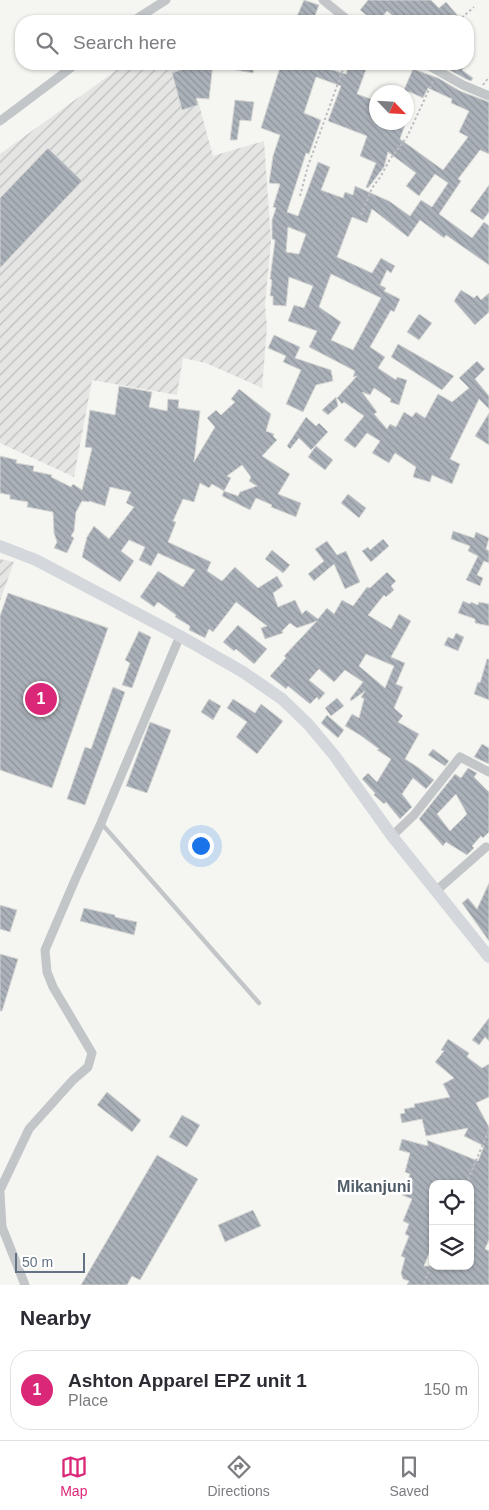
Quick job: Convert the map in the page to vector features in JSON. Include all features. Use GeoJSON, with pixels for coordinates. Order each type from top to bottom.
{"type":"FeatureCollection","features":[{"type":"Feature","properties":{"kind":"main road"},"geometry":{"type":"LineString","coordinates":[[0,546],[36,560],[180,636],[243,672],[282,699],[308,724],[339,762],[392,836],[489,957]]}},
{"type":"Feature","properties":{"kind":"street"},"geometry":{"type":"LineString","coordinates":[[143,15],[166,0]]}},
{"type":"Feature","properties":{"kind":"street"},"geometry":{"type":"LineString","coordinates":[[323,0],[342,15]]}},
{"type":"Feature","properties":{"kind":"street"},"geometry":{"type":"LineString","coordinates":[[0,121],[68,70]]}},
{"type":"Feature","properties":{"kind":"street"},"geometry":{"type":"LineString","coordinates":[[436,70],[463,85],[489,96]]}},
{"type":"Feature","properties":{"kind":"street"},"geometry":{"type":"LineString","coordinates":[[25,1285],[1,1228],[0,1192],[29,1129],[73,1080],[88,1067],[92,1058],[92,1053],[53,987],[47,972],[45,950],[180,636]]}},
{"type":"Feature","properties":{"kind":"street"},"geometry":{"type":"LineString","coordinates":[[392,836],[414,815],[460,756],[489,772]]}},
{"type":"Feature","properties":{"kind":"street"},"geometry":{"type":"LineString","coordinates":[[436,891],[486,847]]}},
{"type":"Feature","properties":{"kind":"lane"},"geometry":{"type":"LineString","coordinates":[[101,823],[259,1003]]}},
{"type":"Feature","properties":{"kind":"path"},"geometry":{"type":"LineString","coordinates":[[465,15],[474,7]]}},
{"type":"Feature","properties":{"kind":"path"},"geometry":{"type":"LineString","coordinates":[[300,196],[308,166],[343,70]]}},
{"type":"Feature","properties":{"kind":"path"},"geometry":{"type":"LineString","coordinates":[[361,214],[372,188],[390,159],[407,137],[439,72]]}},
{"type":"Feature","properties":{"kind":"path"},"geometry":{"type":"LineString","coordinates":[[468,1180],[489,1130]]}},
{"type":"Feature","properties":{"kind":"path"},"geometry":{"type":"LineString","coordinates":[[424,1284],[430,1270]]}},
{"type":"Feature","properties":{"kind":"shaded area"},"geometry":{"type":"Polygon","coordinates":[[[117,70],[190,70],[213,156],[264,141],[271,241],[265,305],[267,327],[262,388],[206,363],[183,358],[177,395],[92,380],[74,477],[0,443],[0,154],[117,70]]]}},
{"type":"Feature","properties":{"kind":"shaded area"},"geometry":{"type":"Polygon","coordinates":[[[0,559],[14,562],[0,601],[0,559]]]}},
{"type":"Feature","properties":{"kind":"building"},"geometry":{"type":"Polygon","coordinates":[[[304,0],[319,5],[315,15],[298,15],[304,0]]]}},
{"type":"Feature","properties":{"kind":"building"},"geometry":{"type":"Polygon","coordinates":[[[368,0],[431,0],[439,8],[446,2],[457,15],[392,15],[387,11],[384,15],[366,15],[360,10],[368,0]]]}},
{"type":"Feature","properties":{"kind":"building"},"geometry":{"type":"Polygon","coordinates":[[[180,70],[212,70],[209,99],[196,98],[198,105],[182,110],[172,73],[180,70]]]}},
{"type":"Feature","properties":{"kind":"building"},"geometry":{"type":"Polygon","coordinates":[[[236,70],[254,70],[253,73],[236,70]]]}},
{"type":"Feature","properties":{"kind":"building"},"geometry":{"type":"Polygon","coordinates":[[[279,70],[332,70],[346,74],[347,70],[366,70],[357,94],[369,98],[369,130],[403,130],[400,139],[443,170],[468,137],[459,132],[469,111],[451,103],[452,99],[428,88],[423,98],[414,94],[414,85],[406,85],[413,70],[438,78],[460,91],[489,102],[489,154],[480,150],[458,179],[461,181],[439,214],[472,238],[484,222],[489,226],[489,265],[446,235],[444,238],[420,220],[408,237],[372,209],[367,223],[352,217],[337,257],[372,273],[381,258],[395,266],[391,273],[387,270],[380,285],[386,288],[384,291],[400,299],[394,312],[391,310],[370,347],[385,357],[378,368],[396,380],[397,377],[407,380],[399,405],[390,402],[391,399],[374,388],[370,395],[362,392],[377,412],[374,414],[387,429],[390,424],[396,427],[404,412],[412,417],[416,412],[425,418],[438,394],[452,402],[469,388],[459,378],[477,361],[485,369],[475,379],[489,396],[489,409],[479,399],[450,459],[460,464],[452,484],[432,475],[430,482],[413,477],[416,467],[395,453],[389,463],[372,453],[380,441],[367,433],[355,448],[344,440],[364,416],[344,402],[342,404],[337,398],[357,376],[353,377],[355,371],[309,347],[317,331],[288,321],[294,305],[304,308],[313,286],[289,277],[286,306],[273,305],[273,296],[270,296],[272,280],[270,279],[275,240],[272,239],[272,220],[276,208],[273,207],[280,184],[269,183],[273,156],[280,135],[261,128],[279,70]],[[316,77],[304,113],[321,120],[309,154],[306,153],[287,212],[298,216],[318,162],[330,167],[321,190],[343,198],[345,192],[353,195],[355,186],[389,201],[410,216],[421,200],[432,207],[448,183],[435,174],[419,196],[406,186],[416,173],[388,152],[384,167],[368,188],[366,187],[376,163],[360,156],[367,136],[328,121],[341,86],[316,77]],[[288,227],[286,252],[299,254],[306,234],[288,227]],[[331,274],[319,307],[341,322],[331,340],[353,350],[381,298],[331,274]]]}},
{"type":"Feature","properties":{"kind":"building"},"geometry":{"type":"Polygon","coordinates":[[[450,70],[462,70],[473,78],[471,81],[450,70]]]}},
{"type":"Feature","properties":{"kind":"building"},"geometry":{"type":"Polygon","coordinates":[[[235,100],[254,102],[251,121],[240,120],[237,140],[230,140],[235,100]]]}},
{"type":"Feature","properties":{"kind":"building"},"geometry":{"type":"Polygon","coordinates":[[[48,148],[82,181],[0,268],[0,198],[48,148]]]}},
{"type":"Feature","properties":{"kind":"building"},"geometry":{"type":"Polygon","coordinates":[[[489,185],[489,212],[483,220],[470,211],[489,185]]]}},
{"type":"Feature","properties":{"kind":"building"},"geometry":{"type":"Polygon","coordinates":[[[461,290],[474,298],[477,295],[481,300],[489,293],[489,312],[475,325],[454,301],[461,290]]]}},
{"type":"Feature","properties":{"kind":"building"},"geometry":{"type":"Polygon","coordinates":[[[419,314],[432,323],[419,340],[407,332],[419,314]]]}},
{"type":"Feature","properties":{"kind":"building"},"geometry":{"type":"Polygon","coordinates":[[[274,335],[300,347],[295,358],[331,370],[333,381],[316,385],[303,412],[286,404],[301,370],[283,362],[286,356],[268,348],[274,335]]]}},
{"type":"Feature","properties":{"kind":"building"},"geometry":{"type":"Polygon","coordinates":[[[398,344],[454,376],[442,390],[391,357],[398,344]]]}},
{"type":"Feature","properties":{"kind":"building"},"geometry":{"type":"Polygon","coordinates":[[[119,386],[152,392],[149,407],[167,411],[168,399],[179,400],[178,408],[200,411],[194,462],[215,427],[207,418],[216,410],[221,415],[235,402],[231,399],[239,389],[271,414],[266,431],[274,434],[273,436],[277,440],[262,456],[290,474],[278,494],[301,503],[296,517],[271,507],[272,505],[256,498],[250,510],[222,496],[224,491],[212,484],[209,488],[200,483],[194,502],[183,499],[173,521],[176,522],[168,542],[211,562],[207,571],[222,581],[235,567],[258,588],[277,576],[283,586],[273,593],[278,607],[295,600],[302,614],[306,610],[318,619],[327,608],[334,614],[342,600],[353,606],[367,587],[370,588],[387,572],[396,581],[391,586],[394,590],[386,597],[384,595],[368,615],[391,629],[399,614],[411,621],[391,657],[405,663],[396,684],[403,687],[394,708],[403,716],[398,722],[419,734],[405,759],[434,780],[426,789],[413,778],[402,794],[412,807],[400,819],[386,802],[384,804],[374,795],[375,793],[362,779],[368,773],[377,782],[391,759],[345,726],[352,714],[359,718],[364,699],[361,697],[365,691],[351,701],[350,699],[363,682],[345,670],[334,682],[319,669],[309,680],[325,693],[319,700],[317,697],[310,704],[288,686],[286,689],[270,676],[286,658],[284,656],[317,621],[297,628],[290,623],[282,631],[283,633],[265,639],[261,628],[267,626],[236,602],[213,632],[209,629],[205,638],[189,630],[190,626],[175,617],[176,615],[158,602],[154,607],[140,597],[158,571],[183,587],[195,570],[158,553],[151,566],[139,560],[145,547],[129,540],[121,551],[134,561],[120,582],[82,557],[87,537],[94,526],[109,539],[134,507],[126,503],[131,492],[110,487],[105,506],[82,501],[76,512],[74,531],[71,536],[74,538],[67,553],[54,548],[57,542],[54,533],[53,512],[27,507],[28,502],[10,499],[10,495],[0,493],[0,456],[17,460],[16,463],[34,466],[33,471],[52,475],[51,477],[71,487],[73,484],[82,490],[92,448],[85,447],[90,410],[115,415],[119,386]],[[242,465],[227,476],[231,478],[224,491],[238,496],[240,492],[257,486],[249,481],[251,477],[242,465]],[[366,654],[359,666],[385,688],[394,666],[366,654]]]}},
{"type":"Feature","properties":{"kind":"building"},"geometry":{"type":"Polygon","coordinates":[[[336,397],[338,406],[328,415],[322,410],[336,397]]]}},
{"type":"Feature","properties":{"kind":"building"},"geometry":{"type":"Polygon","coordinates":[[[489,413],[489,445],[475,436],[489,413]]]}},
{"type":"Feature","properties":{"kind":"building"},"geometry":{"type":"Polygon","coordinates":[[[306,417],[316,426],[319,423],[328,432],[311,450],[299,438],[290,449],[287,446],[306,417]]]}},
{"type":"Feature","properties":{"kind":"building"},"geometry":{"type":"Polygon","coordinates":[[[316,446],[333,460],[325,470],[308,457],[316,446]]]}},
{"type":"Feature","properties":{"kind":"building"},"geometry":{"type":"Polygon","coordinates":[[[348,494],[366,508],[359,518],[341,503],[348,494]]]}},
{"type":"Feature","properties":{"kind":"building"},"geometry":{"type":"Polygon","coordinates":[[[453,531],[474,538],[476,532],[489,538],[486,549],[489,551],[489,563],[484,561],[477,575],[483,578],[480,586],[466,580],[478,556],[468,551],[470,546],[451,539],[453,531]]]}},
{"type":"Feature","properties":{"kind":"building"},"geometry":{"type":"Polygon","coordinates":[[[383,539],[389,546],[371,562],[362,551],[368,547],[370,550],[383,539]]]}},
{"type":"Feature","properties":{"kind":"building"},"geometry":{"type":"Polygon","coordinates":[[[327,541],[337,555],[346,551],[360,582],[345,589],[334,564],[314,581],[308,574],[324,561],[315,549],[327,541]]]}},
{"type":"Feature","properties":{"kind":"building"},"geometry":{"type":"Polygon","coordinates":[[[272,550],[290,565],[283,573],[265,559],[272,550]]]}},
{"type":"Feature","properties":{"kind":"building"},"geometry":{"type":"Polygon","coordinates":[[[8,593],[108,628],[52,788],[0,770],[0,616],[8,593]]]}},
{"type":"Feature","properties":{"kind":"building"},"geometry":{"type":"Polygon","coordinates":[[[463,601],[478,605],[479,602],[489,604],[489,626],[475,623],[475,619],[458,613],[463,601]]]}},
{"type":"Feature","properties":{"kind":"building"},"geometry":{"type":"Polygon","coordinates":[[[238,625],[267,649],[254,664],[236,649],[234,651],[223,642],[238,625]]]}},
{"type":"Feature","properties":{"kind":"building"},"geometry":{"type":"Polygon","coordinates":[[[139,631],[151,637],[132,688],[122,685],[130,663],[125,660],[139,631]]]}},
{"type":"Feature","properties":{"kind":"building"},"geometry":{"type":"Polygon","coordinates":[[[456,633],[464,637],[458,651],[444,645],[448,637],[453,639],[456,633]]]}},
{"type":"Feature","properties":{"kind":"building"},"geometry":{"type":"Polygon","coordinates":[[[487,659],[489,659],[489,700],[474,694],[478,682],[480,683],[487,659]]]}},
{"type":"Feature","properties":{"kind":"building"},"geometry":{"type":"Polygon","coordinates":[[[113,687],[125,692],[85,805],[67,799],[85,747],[91,749],[113,687]]]}},
{"type":"Feature","properties":{"kind":"building"},"geometry":{"type":"Polygon","coordinates":[[[337,698],[344,706],[331,716],[325,708],[337,698]]]}},
{"type":"Feature","properties":{"kind":"building"},"geometry":{"type":"Polygon","coordinates":[[[209,699],[221,706],[213,720],[201,712],[209,699]]]}},
{"type":"Feature","properties":{"kind":"building"},"geometry":{"type":"Polygon","coordinates":[[[233,699],[255,713],[261,704],[283,721],[257,754],[236,737],[247,722],[227,708],[233,699]]]}},
{"type":"Feature","properties":{"kind":"building"},"geometry":{"type":"Polygon","coordinates":[[[327,715],[344,730],[338,738],[321,723],[327,715]]]}},
{"type":"Feature","properties":{"kind":"building"},"geometry":{"type":"Polygon","coordinates":[[[150,722],[171,730],[147,793],[126,786],[150,722]]]}},
{"type":"Feature","properties":{"kind":"building"},"geometry":{"type":"Polygon","coordinates":[[[482,744],[489,748],[489,764],[474,757],[482,744]]]}},
{"type":"Feature","properties":{"kind":"building"},"geometry":{"type":"Polygon","coordinates":[[[433,749],[449,761],[445,766],[428,755],[433,749]]]}},
{"type":"Feature","properties":{"kind":"building"},"geometry":{"type":"Polygon","coordinates":[[[468,768],[477,773],[474,777],[489,792],[489,832],[483,838],[481,836],[467,855],[446,842],[443,846],[419,819],[455,774],[461,778],[468,768]],[[456,794],[437,814],[450,831],[467,814],[456,794]]]}},
{"type":"Feature","properties":{"kind":"building"},"geometry":{"type":"Polygon","coordinates":[[[489,883],[489,941],[462,903],[468,898],[477,909],[489,883]]]}},
{"type":"Feature","properties":{"kind":"building"},"geometry":{"type":"Polygon","coordinates":[[[0,905],[17,910],[10,932],[0,929],[0,905]]]}},
{"type":"Feature","properties":{"kind":"building"},"geometry":{"type":"Polygon","coordinates":[[[84,908],[137,922],[134,935],[80,921],[84,908]]]}},
{"type":"Feature","properties":{"kind":"building"},"geometry":{"type":"Polygon","coordinates":[[[0,954],[18,959],[2,1011],[0,1011],[0,954]]]}},
{"type":"Feature","properties":{"kind":"building"},"geometry":{"type":"Polygon","coordinates":[[[489,1018],[489,1041],[485,1037],[479,1045],[472,1040],[489,1018]]]}},
{"type":"Feature","properties":{"kind":"building"},"geometry":{"type":"Polygon","coordinates":[[[448,1039],[469,1053],[467,1057],[482,1068],[489,1064],[489,1097],[476,1103],[489,1127],[489,1240],[485,1249],[489,1251],[489,1285],[407,1285],[409,1281],[403,1279],[401,1273],[405,1258],[401,1256],[409,1236],[405,1234],[409,1224],[403,1221],[412,1199],[402,1195],[410,1174],[405,1172],[410,1153],[399,1150],[402,1139],[428,1146],[427,1140],[478,1161],[484,1146],[464,1136],[468,1128],[426,1136],[422,1119],[402,1123],[400,1114],[405,1113],[404,1109],[415,1107],[414,1104],[450,1097],[443,1084],[454,1078],[435,1062],[444,1051],[441,1050],[448,1039]]]}},
{"type":"Feature","properties":{"kind":"building"},"geometry":{"type":"Polygon","coordinates":[[[107,1092],[141,1120],[132,1132],[97,1105],[107,1092]]]}},
{"type":"Feature","properties":{"kind":"building"},"geometry":{"type":"Polygon","coordinates":[[[182,1115],[200,1125],[187,1147],[169,1137],[182,1115]]]}},
{"type":"Feature","properties":{"kind":"building"},"geometry":{"type":"Polygon","coordinates":[[[157,1155],[198,1179],[140,1280],[132,1276],[127,1285],[81,1285],[157,1155]]]}},
{"type":"Feature","properties":{"kind":"building"},"geometry":{"type":"Polygon","coordinates":[[[253,1210],[261,1226],[225,1242],[218,1225],[253,1210]]]}},
{"type":"Feature","properties":{"kind":"place","name":"Ashton Apparel EPZ unit 1"},"geometry":{"type":"Point","coordinates":[41,699]}},
{"type":"Feature","properties":{"kind":"district","name":"Mikanjuni"},"geometry":{"type":"Point","coordinates":[374,1186]}}]}
